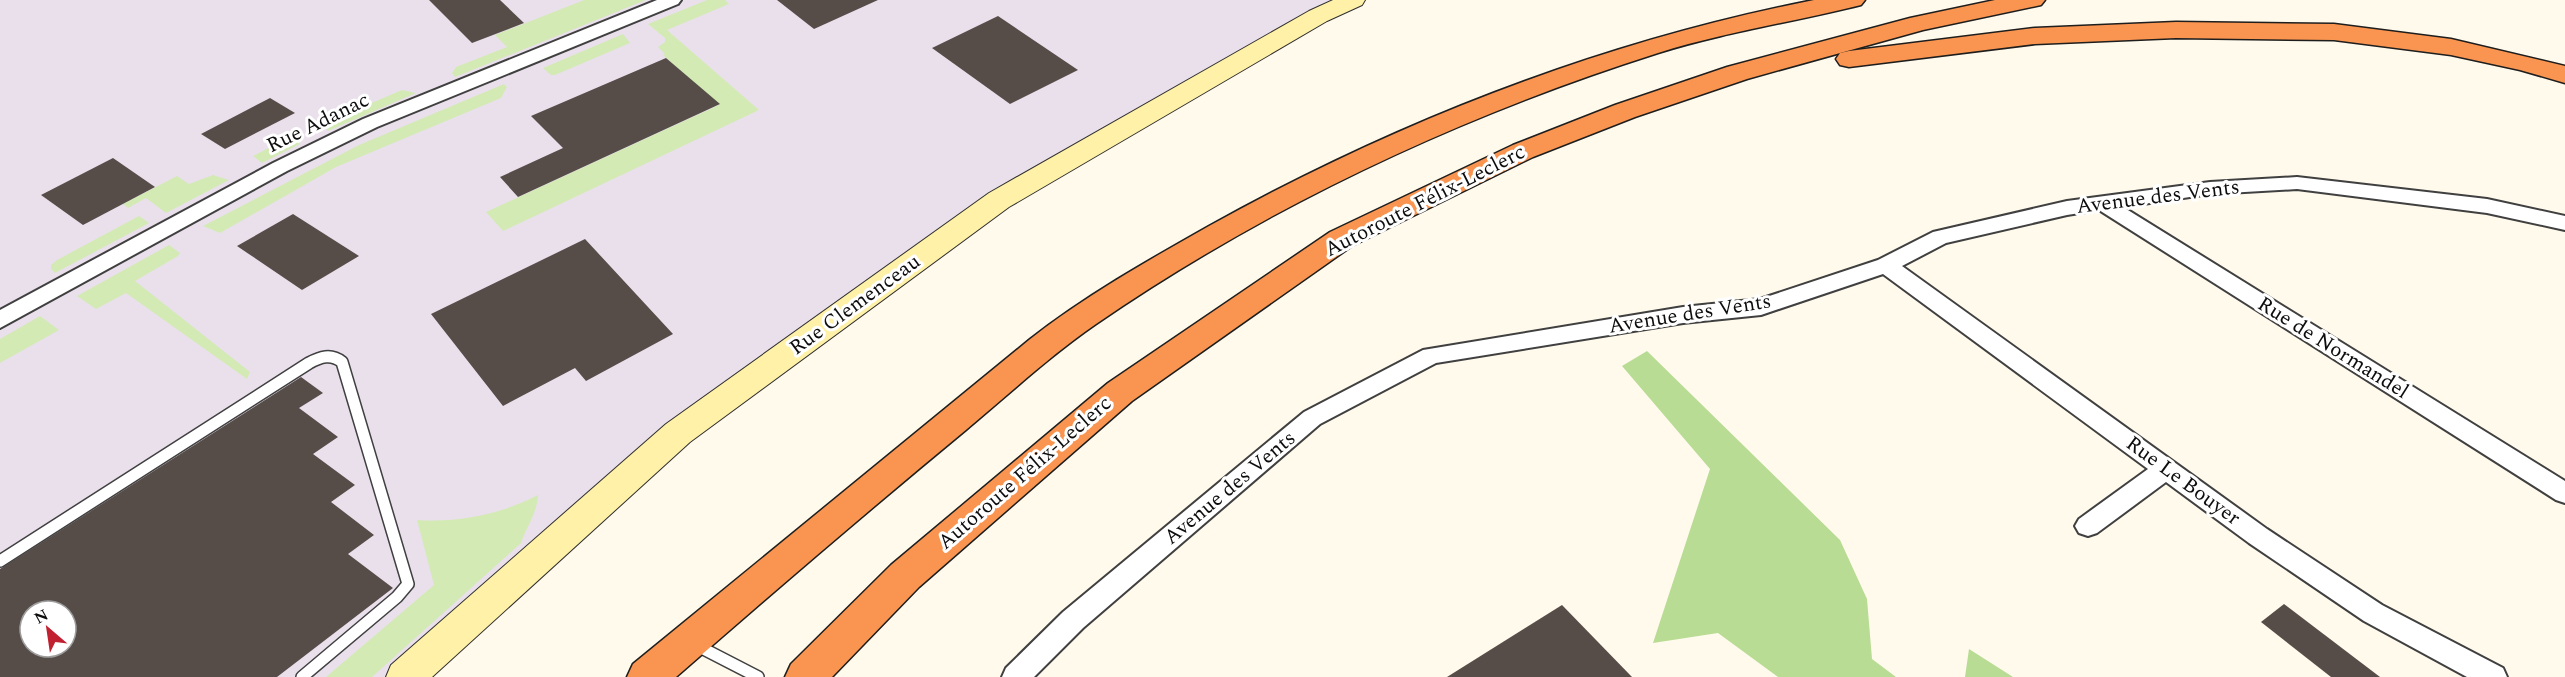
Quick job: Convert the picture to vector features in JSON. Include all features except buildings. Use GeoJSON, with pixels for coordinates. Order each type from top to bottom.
{"type":"FeatureCollection","features":[{"type":"Feature","properties":{"kind":"highway"},"geometry":{"type":"LineString","coordinates":[[1716,29],[1777,0]]}},
{"type":"Feature","properties":{"kind":"highway"},"geometry":{"type":"LineString","coordinates":[[647,677],[892,469],[1085,315],[1242,220],[1401,141],[1575,71],[1716,29],[1852,0]]}},
{"type":"Feature","properties":{"kind":"highway","name":"Autoroute Félix-Leclerc"},"geometry":{"type":"LineString","coordinates":[[805,677],[905,576],[1120,392],[1341,239],[1523,151],[1625,111],[1737,74],[1919,23],[2032,0]]}},
{"type":"Feature","properties":{"kind":"highway"},"geometry":{"type":"LineString","coordinates":[[1737,74],[2035,36],[2176,30],[2334,33],[2451,47],[2526,63],[2565,75]]}},
{"type":"Feature","properties":{"kind":"street","name":"Rue Adanac"},"geometry":{"type":"LineString","coordinates":[[0,320],[280,167],[370,123],[672,0]]}},
{"type":"Feature","properties":{"kind":"street","name":"Rue Clemenceau"},"geometry":{"type":"LineString","coordinates":[[405,677],[678,433],[999,200],[1318,16],[1353,0]]}},
{"type":"Feature","properties":{"kind":"street","name":"Avenue des Vents"},"geometry":{"type":"LineString","coordinates":[[1016,677],[1073,620],[1312,418],[1431,356],[1683,315],[1761,307],[1886,265],[1940,237],[2067,208],[2211,188],[2298,183],[2487,206],[2565,223]]}},
{"type":"Feature","properties":{"kind":"street","name":"Rue de Normandel"},"geometry":{"type":"LineString","coordinates":[[2102,203],[2565,494]]}},
{"type":"Feature","properties":{"kind":"street","name":"Rue Le Bouyer"},"geometry":{"type":"LineString","coordinates":[[1886,265],[2258,536],[2373,613],[2493,677]]}},
{"type":"Feature","properties":{"kind":"street"},"geometry":{"type":"LineString","coordinates":[[2088,526],[2167,468]]}},
{"type":"Feature","properties":{"kind":"lane"},"geometry":{"type":"LineString","coordinates":[[0,561],[309,363],[327,356],[337,357],[342,362],[408,584],[398,597],[302,677]]}},
{"type":"Feature","properties":{"kind":"lane"},"geometry":{"type":"LineString","coordinates":[[689,641],[758,677]]}},
{"type":"Feature","properties":{"kind":"shaded area"},"geometry":{"type":"Polygon","coordinates":[[[0,0],[1353,0],[999,200],[678,433],[405,677],[0,677],[0,0]]]}},
{"type":"Feature","properties":{"kind":"green space"},"geometry":{"type":"Polygon","coordinates":[[[584,0],[646,0],[455,77],[452,73],[456,67],[507,47],[495,35],[584,0]]]}},
{"type":"Feature","properties":{"kind":"green space"},"geometry":{"type":"Polygon","coordinates":[[[707,0],[725,0],[729,4],[667,30],[759,110],[503,231],[486,212],[719,105],[663,55],[665,54],[658,47],[665,42],[665,38],[648,24],[707,0]]]}},
{"type":"Feature","properties":{"kind":"green space"},"geometry":{"type":"Polygon","coordinates":[[[623,34],[630,43],[555,75],[551,75],[543,68],[623,34]]]}},
{"type":"Feature","properties":{"kind":"green space"},"geometry":{"type":"Polygon","coordinates":[[[504,84],[507,87],[501,98],[336,167],[220,233],[203,226],[359,145],[504,84]]]}},
{"type":"Feature","properties":{"kind":"green space"},"geometry":{"type":"Polygon","coordinates":[[[402,90],[416,93],[328,131],[322,124],[402,90]]]}},
{"type":"Feature","properties":{"kind":"green space"},"geometry":{"type":"Polygon","coordinates":[[[290,137],[300,144],[262,163],[253,156],[290,137]]]}},
{"type":"Feature","properties":{"kind":"green space"},"geometry":{"type":"Polygon","coordinates":[[[213,175],[229,180],[166,213],[146,198],[128,208],[123,204],[177,176],[189,184],[213,175]]]}},
{"type":"Feature","properties":{"kind":"green space"},"geometry":{"type":"Polygon","coordinates":[[[139,216],[149,223],[55,273],[51,269],[51,265],[57,260],[139,216]]]}},
{"type":"Feature","properties":{"kind":"green space"},"geometry":{"type":"Polygon","coordinates":[[[169,245],[180,253],[178,256],[135,281],[250,372],[247,379],[126,293],[96,309],[77,296],[169,245]]]}},
{"type":"Feature","properties":{"kind":"green space"},"geometry":{"type":"Polygon","coordinates":[[[40,316],[59,330],[0,363],[0,339],[40,316]]]}},
{"type":"Feature","properties":{"kind":"green space"},"geometry":{"type":"Polygon","coordinates":[[[1647,351],[1840,540],[1867,599],[1872,659],[1896,677],[1778,677],[1718,633],[1653,643],[1710,469],[1622,366],[1647,351]]]}},
{"type":"Feature","properties":{"kind":"green space"},"geometry":{"type":"Polygon","coordinates":[[[538,495],[534,514],[521,543],[372,677],[326,677],[434,585],[417,520],[433,521],[479,516],[524,502],[538,495]]]}},
{"type":"Feature","properties":{"kind":"green space"},"geometry":{"type":"Polygon","coordinates":[[[1969,649],[2013,677],[1965,677],[1969,649]]]}}]}
